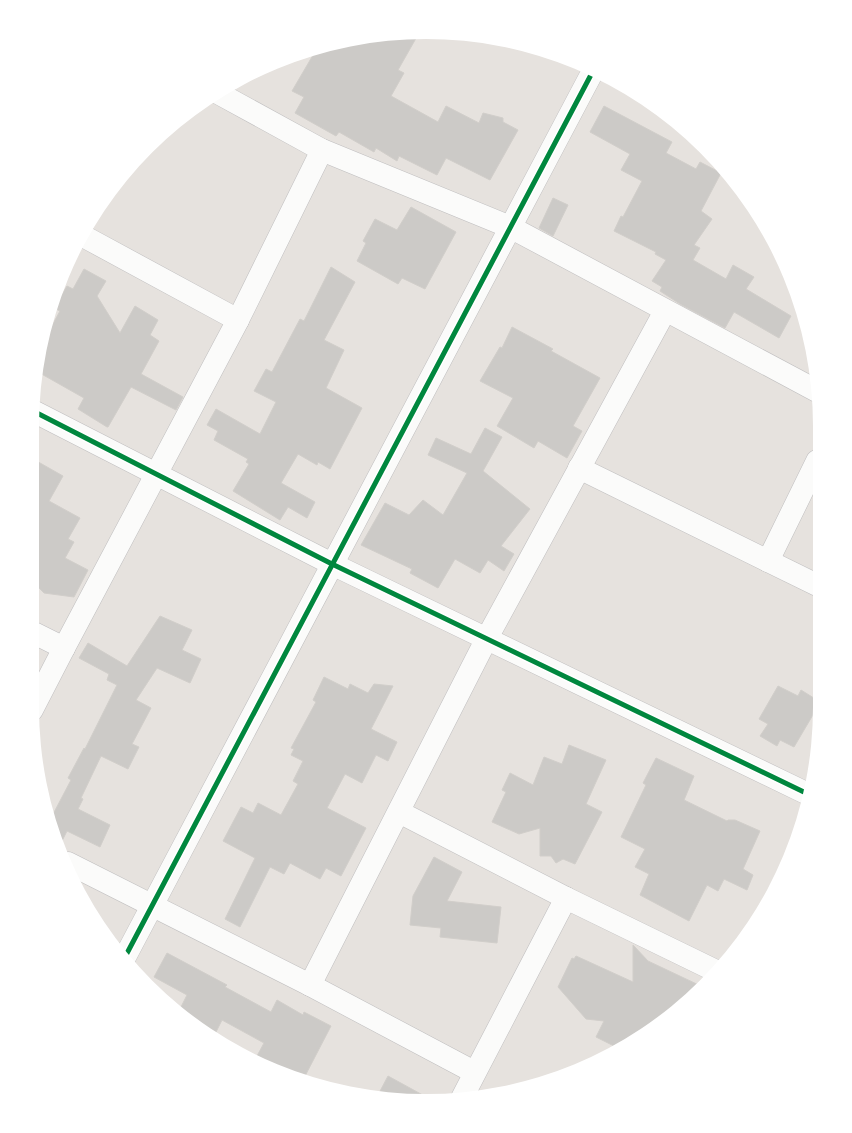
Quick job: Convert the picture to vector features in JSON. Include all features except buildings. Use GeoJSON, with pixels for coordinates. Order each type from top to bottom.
{"type":"FeatureCollection","features":[{"type":"Feature","properties":{"kind":"street"},"geometry":{"type":"LineString","coordinates":[[127,953],[590,76]]}},
{"type":"Feature","properties":{"kind":"street"},"geometry":{"type":"LineString","coordinates":[[224,96],[322,150],[510,227],[811,388]]}},
{"type":"Feature","properties":{"kind":"street"},"geometry":{"type":"LineString","coordinates":[[39,696],[238,320],[322,150]]}},
{"type":"Feature","properties":{"kind":"street"},"geometry":{"type":"LineString","coordinates":[[88,238],[238,320]]}},
{"type":"Feature","properties":{"kind":"street"},"geometry":{"type":"LineString","coordinates":[[310,986],[487,638],[665,311]]}},
{"type":"Feature","properties":{"kind":"street"},"geometry":{"type":"LineString","coordinates":[[39,414],[332,564],[804,792]]}},
{"type":"Feature","properties":{"kind":"street"},"geometry":{"type":"LineString","coordinates":[[579,468],[813,583]]}},
{"type":"Feature","properties":{"kind":"street"},"geometry":{"type":"LineString","coordinates":[[768,561],[813,469]]}},
{"type":"Feature","properties":{"kind":"street"},"geometry":{"type":"LineString","coordinates":[[39,636],[64,648]]}},
{"type":"Feature","properties":{"kind":"street"},"geometry":{"type":"LineString","coordinates":[[399,812],[566,898],[711,969]]}},
{"type":"Feature","properties":{"kind":"street"},"geometry":{"type":"LineString","coordinates":[[73,866],[310,986],[474,1072]]}},
{"type":"Feature","properties":{"kind":"street"},"geometry":{"type":"LineString","coordinates":[[465,1092],[566,898]]}},
{"type":"Feature","properties":{"kind":"cycle path"},"geometry":{"type":"LineString","coordinates":[[127,953],[590,76]]}},
{"type":"Feature","properties":{"kind":"cycle path"},"geometry":{"type":"LineString","coordinates":[[39,414],[332,564],[804,792]]}}]}
